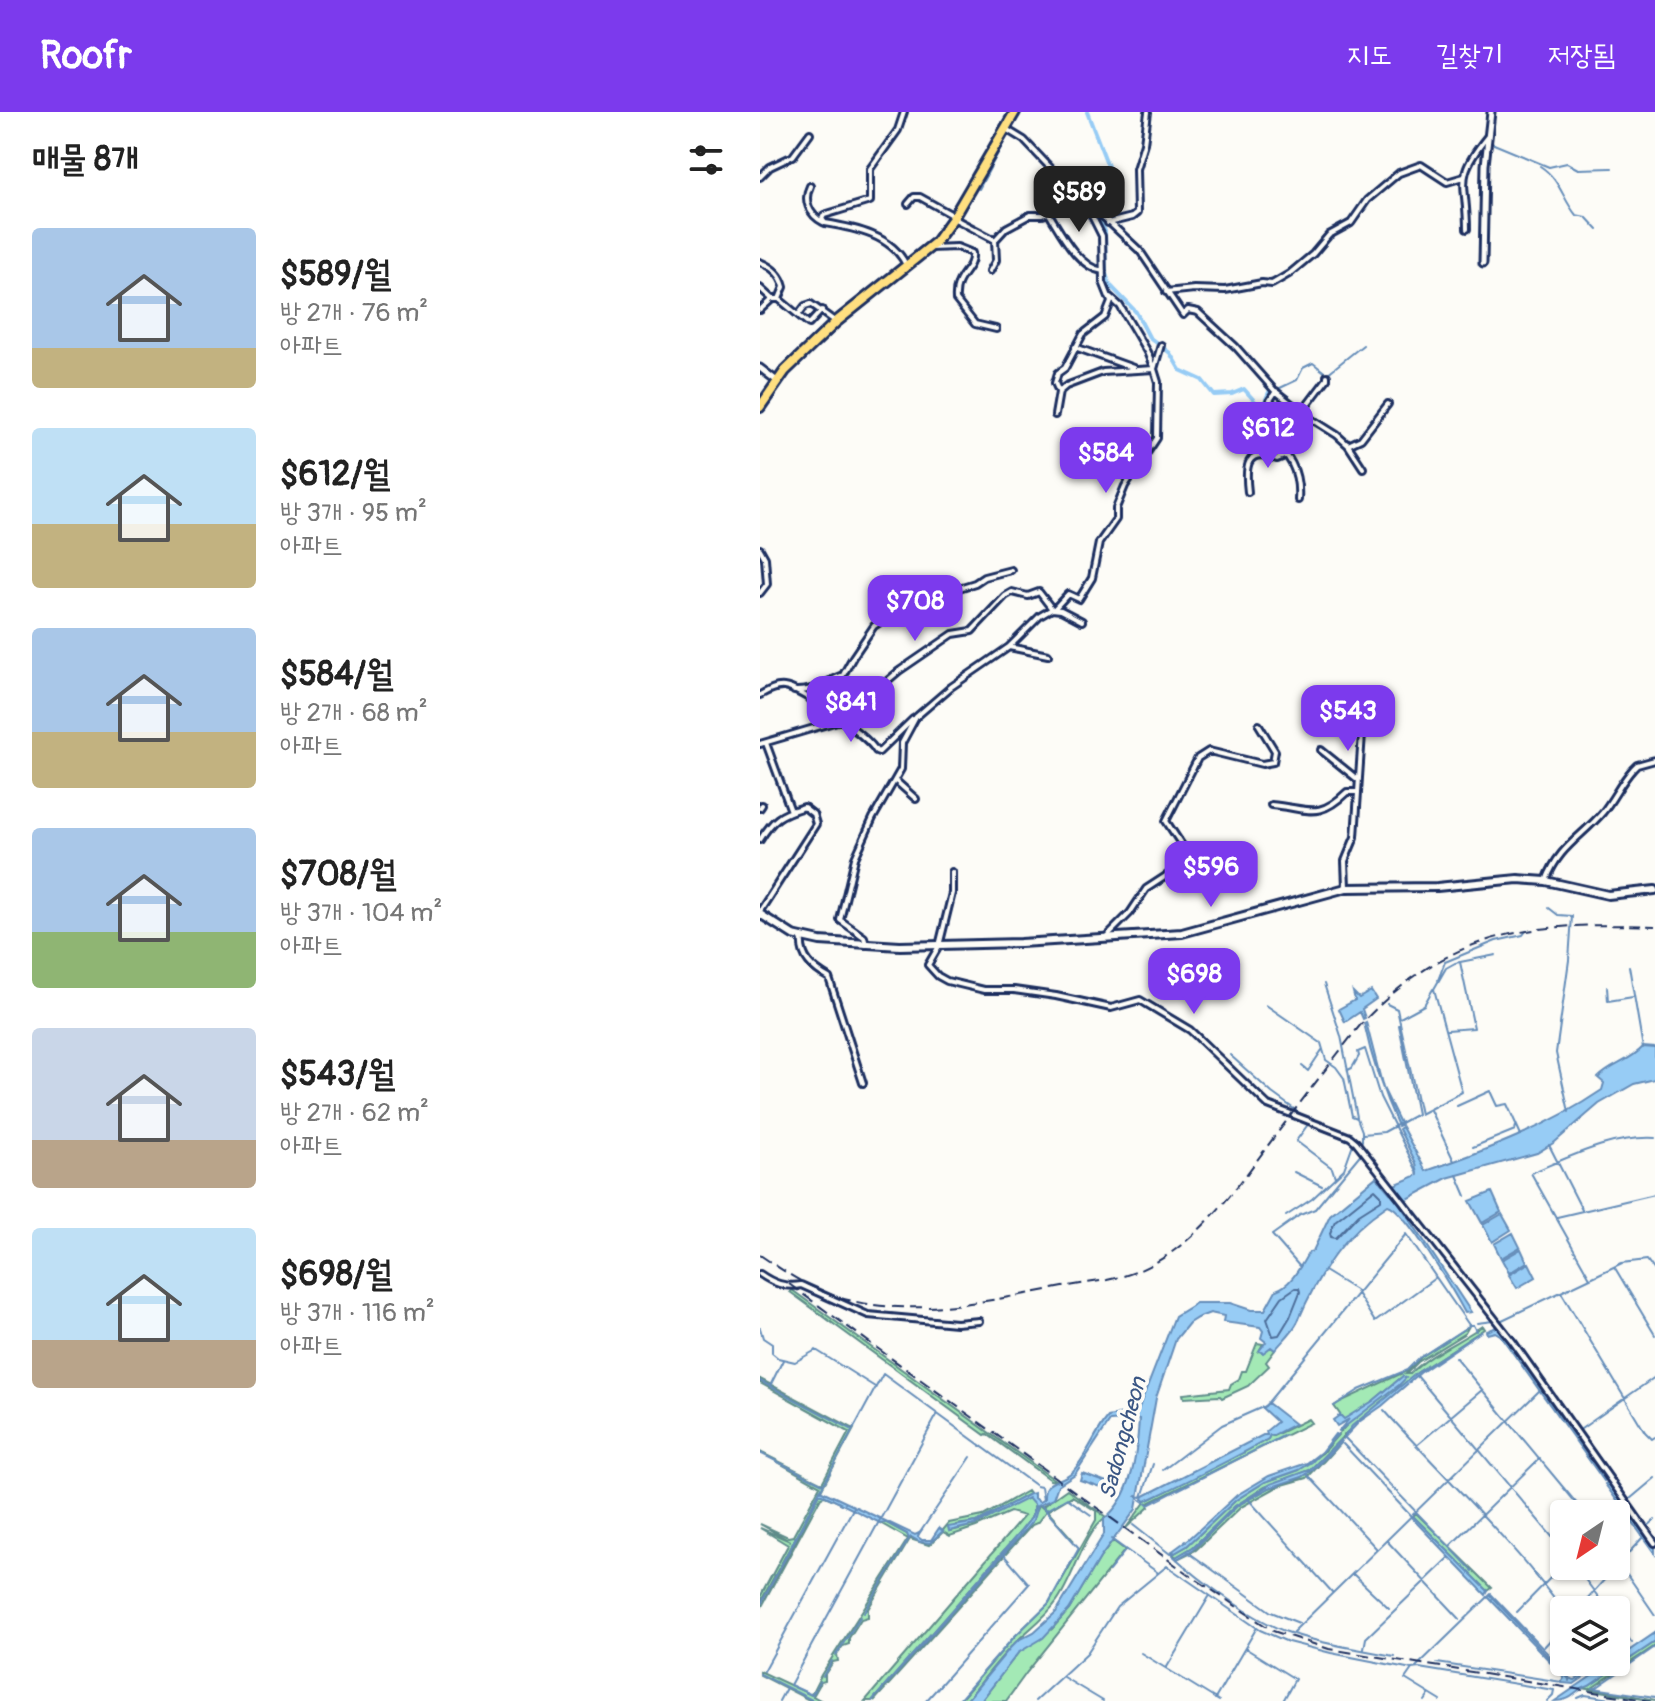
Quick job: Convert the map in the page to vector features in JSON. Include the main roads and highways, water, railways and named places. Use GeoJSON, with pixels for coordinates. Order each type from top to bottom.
{"type":"FeatureCollection","features":[{"type":"Feature","properties":{"kind":"main road"},"geometry":{"type":"LineString","coordinates":[[760,407],[777,381],[836,322],[929,248],[954,217],[1015,112]]}},
{"type":"Feature","properties":{"kind":"main road"},"geometry":{"type":"LineString","coordinates":[[760,912],[785,932],[802,938],[866,945],[939,946],[1182,933],[1346,888],[1437,887],[1518,879],[1546,881],[1608,895],[1655,890]]}},
{"type":"Feature","properties":{"kind":"water"},"geometry":{"type":"Polygon","coordinates":[[[1371,991],[1376,999],[1362,1009],[1365,1018],[1360,1012],[1345,1022],[1339,1009],[1355,1000],[1353,992],[1359,998],[1371,991]]]}},
{"type":"Feature","properties":{"kind":"water"},"geometry":{"type":"Polygon","coordinates":[[[1366,1022],[1383,1088],[1401,1125],[1398,1126],[1382,1088],[1374,1063],[1366,1022]]]}},
{"type":"Feature","properties":{"kind":"water"},"geometry":{"type":"Polygon","coordinates":[[[1643,1047],[1655,1048],[1655,1079],[1634,1084],[1599,1104],[1555,1142],[1537,1153],[1447,1178],[1404,1201],[1401,1197],[1397,1200],[1471,1312],[1465,1313],[1417,1235],[1388,1205],[1358,1229],[1334,1256],[1314,1287],[1296,1325],[1275,1350],[1271,1347],[1263,1353],[1259,1351],[1266,1342],[1261,1338],[1263,1331],[1260,1327],[1223,1322],[1224,1316],[1210,1313],[1189,1323],[1176,1339],[1156,1398],[1136,1509],[1100,1558],[1069,1610],[1043,1638],[1018,1653],[981,1701],[966,1701],[1018,1640],[1034,1632],[1056,1612],[1104,1534],[1104,1519],[1121,1498],[1132,1473],[1139,1419],[1110,1421],[1075,1474],[1058,1485],[1053,1499],[1037,1506],[1033,1520],[1025,1530],[872,1701],[1020,1532],[1031,1518],[1035,1506],[1028,1498],[975,1525],[949,1531],[948,1527],[977,1522],[1029,1494],[1034,1493],[1034,1498],[1039,1502],[1044,1499],[1049,1484],[1068,1475],[1078,1465],[1108,1417],[1138,1411],[1175,1316],[1196,1303],[1230,1303],[1251,1310],[1265,1310],[1276,1290],[1291,1279],[1309,1252],[1313,1251],[1330,1215],[1376,1177],[1390,1193],[1394,1185],[1418,1175],[1416,1163],[1399,1129],[1402,1127],[1426,1171],[1517,1136],[1581,1103],[1602,1090],[1604,1083],[1598,1078],[1643,1047]]]}},
{"type":"Feature","properties":{"kind":"water"},"geometry":{"type":"Polygon","coordinates":[[[1492,1192],[1501,1212],[1482,1223],[1470,1201],[1492,1192]]]}},
{"type":"Feature","properties":{"kind":"water"},"geometry":{"type":"Polygon","coordinates":[[[1502,1214],[1511,1230],[1492,1242],[1483,1225],[1502,1214]]]}},
{"type":"Feature","properties":{"kind":"water"},"geometry":{"type":"Polygon","coordinates":[[[1513,1233],[1520,1247],[1501,1258],[1494,1244],[1513,1233]]]}},
{"type":"Feature","properties":{"kind":"water"},"geometry":{"type":"Polygon","coordinates":[[[1521,1249],[1527,1262],[1509,1273],[1502,1260],[1521,1249]]]}},
{"type":"Feature","properties":{"kind":"water"},"geometry":{"type":"Polygon","coordinates":[[[1529,1263],[1536,1277],[1517,1288],[1509,1275],[1529,1263]]]}},
{"type":"Feature","properties":{"kind":"water"},"geometry":{"type":"Polygon","coordinates":[[[1496,1327],[1606,1480],[1500,1335],[1495,1332],[1487,1334],[1486,1331],[1496,1327]]]}},
{"type":"Feature","properties":{"kind":"water"},"geometry":{"type":"Polygon","coordinates":[[[1482,1331],[1420,1373],[1359,1422],[1342,1440],[1352,1426],[1418,1372],[1482,1331]]]}},
{"type":"Feature","properties":{"kind":"water"},"geometry":{"type":"Polygon","coordinates":[[[1403,1376],[1406,1378],[1399,1385],[1338,1432],[1349,1419],[1337,1426],[1333,1420],[1340,1415],[1344,1419],[1373,1401],[1403,1376]]]}},
{"type":"Feature","properties":{"kind":"water"},"geometry":{"type":"Polygon","coordinates":[[[1268,1403],[1295,1424],[1193,1478],[1146,1501],[1143,1499],[1267,1435],[1266,1431],[1277,1422],[1262,1408],[1268,1403]]]}},
{"type":"Feature","properties":{"kind":"water"},"geometry":{"type":"Polygon","coordinates":[[[1337,1435],[1312,1462],[1265,1482],[1236,1500],[1187,1546],[1173,1554],[1171,1552],[1237,1495],[1269,1476],[1307,1463],[1321,1452],[1337,1435]]]}},
{"type":"Feature","properties":{"kind":"water"},"geometry":{"type":"Polygon","coordinates":[[[1340,1440],[1313,1470],[1238,1505],[1194,1549],[1177,1559],[1235,1506],[1271,1484],[1310,1470],[1340,1440]]]}},
{"type":"Feature","properties":{"kind":"water"},"geometry":{"type":"Polygon","coordinates":[[[1082,1473],[1118,1486],[1115,1492],[1080,1480],[1082,1473]]]}},
{"type":"Feature","properties":{"kind":"water"},"geometry":{"type":"Polygon","coordinates":[[[1608,1482],[1621,1500],[1616,1500],[1605,1484],[1608,1482]]]}},
{"type":"Feature","properties":{"kind":"water"},"geometry":{"type":"Polygon","coordinates":[[[820,1490],[915,1535],[919,1533],[918,1537],[922,1540],[931,1540],[939,1528],[943,1531],[930,1543],[909,1539],[907,1534],[885,1522],[880,1523],[820,1493],[760,1606],[820,1490]]]}},
{"type":"Feature","properties":{"kind":"water"},"geometry":{"type":"Polygon","coordinates":[[[1630,1513],[1655,1548],[1655,1554],[1630,1519],[1630,1513]]]}},
{"type":"Feature","properties":{"kind":"water"},"geometry":{"type":"Polygon","coordinates":[[[1411,1517],[1488,1591],[1486,1595],[1411,1517]]]}},
{"type":"Feature","properties":{"kind":"water"},"geometry":{"type":"Polygon","coordinates":[[[1490,1595],[1550,1662],[1488,1597],[1490,1595]]]}},
{"type":"Feature","properties":{"kind":"water"},"geometry":{"type":"Polygon","coordinates":[[[1655,1633],[1655,1642],[1630,1659],[1630,1650],[1655,1633]]]}},
{"type":"Feature","properties":{"kind":"water"},"geometry":{"type":"Polygon","coordinates":[[[1586,1676],[1574,1684],[1561,1683],[1564,1678],[1575,1680],[1586,1676]]]}},
{"type":"Feature","properties":{"kind":"water"},"geometry":{"type":"Polygon","coordinates":[[[1592,1676],[1604,1676],[1570,1697],[1555,1701],[1592,1676]]]}},
{"type":"Feature","properties":{"kind":"waterway"},"geometry":{"type":"LineString","coordinates":[[1087,112],[1111,174],[1098,192],[1094,211],[1105,231],[1106,274],[1110,285],[1136,312],[1149,337],[1170,353],[1180,370],[1202,380],[1214,395],[1232,394],[1244,389],[1260,407],[1269,392],[1278,389]]}},
{"type":"Feature","properties":{"kind":"waterway"},"geometry":{"type":"LineString","coordinates":[[979,189],[1008,134]]}},
{"type":"Feature","properties":{"kind":"waterway"},"geometry":{"type":"LineString","coordinates":[[1489,142],[1549,167],[1567,163],[1578,169],[1612,168]]}},
{"type":"Feature","properties":{"kind":"waterway"},"geometry":{"type":"LineString","coordinates":[[1540,166],[1552,177],[1576,215],[1586,217],[1598,230]]}},
{"type":"Feature","properties":{"kind":"waterway"},"geometry":{"type":"LineString","coordinates":[[1278,389],[1297,380],[1303,368],[1313,363],[1327,374],[1363,345]]}},
{"type":"Feature","properties":{"kind":"waterway"},"geometry":{"type":"LineString","coordinates":[[1549,908],[1558,915],[1572,916],[1556,1053],[1569,1112]]}},
{"type":"Feature","properties":{"kind":"waterway"},"geometry":{"type":"LineString","coordinates":[[1438,980],[1445,962],[1496,941],[1523,935],[1526,931]]}},
{"type":"Feature","properties":{"kind":"waterway"},"geometry":{"type":"LineString","coordinates":[[1387,1004],[1397,1009],[1420,1114],[1462,1092],[1434,989],[1446,968],[1455,963],[1496,955]]}},
{"type":"Feature","properties":{"kind":"waterway"},"geometry":{"type":"LineString","coordinates":[[1447,1030],[1474,1028],[1460,962]]}},
{"type":"Feature","properties":{"kind":"waterway"},"geometry":{"type":"LineString","coordinates":[[1629,966],[1643,1048]]}},
{"type":"Feature","properties":{"kind":"waterway"},"geometry":{"type":"LineString","coordinates":[[1324,984],[1341,1036],[1357,1117]]}},
{"type":"Feature","properties":{"kind":"waterway"},"geometry":{"type":"LineString","coordinates":[[1607,987],[1608,1001],[1633,997]]}},
{"type":"Feature","properties":{"kind":"waterway"},"geometry":{"type":"LineString","coordinates":[[1400,1018],[1424,1005],[1433,989]]}},
{"type":"Feature","properties":{"kind":"waterway"},"geometry":{"type":"LineString","coordinates":[[1266,1005],[1321,1043],[1326,1060],[1344,1078],[1352,1116],[1357,1118],[1362,1141]]}},
{"type":"Feature","properties":{"kind":"waterway"},"geometry":{"type":"LineString","coordinates":[[1363,1134],[1384,1132],[1417,1114],[1399,1025]]}},
{"type":"Feature","properties":{"kind":"waterway"},"geometry":{"type":"LineString","coordinates":[[1348,1070],[1359,1056],[1358,1052],[1365,1049],[1380,1097],[1418,1173]]}},
{"type":"Feature","properties":{"kind":"waterway"},"geometry":{"type":"LineString","coordinates":[[1302,1066],[1308,1071],[1322,1050]]}},
{"type":"Feature","properties":{"kind":"waterway"},"geometry":{"type":"LineString","coordinates":[[1230,1055],[1272,1093],[1305,1117]]}},
{"type":"Feature","properties":{"kind":"waterway"},"geometry":{"type":"LineString","coordinates":[[1457,1106],[1490,1091],[1497,1106],[1507,1104],[1521,1135]]}},
{"type":"Feature","properties":{"kind":"waterway"},"geometry":{"type":"LineString","coordinates":[[1430,1110],[1454,1161]]}},
{"type":"Feature","properties":{"kind":"waterway"},"geometry":{"type":"LineString","coordinates":[[1335,1177],[1332,1168],[1296,1141],[1309,1123],[1351,1141]]}},
{"type":"Feature","properties":{"kind":"waterway"},"geometry":{"type":"LineString","coordinates":[[1322,1124],[1354,1136],[1370,1157]]}},
{"type":"Feature","properties":{"kind":"waterway"},"geometry":{"type":"LineString","coordinates":[[1473,1147],[1515,1130],[1516,1126]]}},
{"type":"Feature","properties":{"kind":"waterway"},"geometry":{"type":"LineString","coordinates":[[1590,1278],[1531,1173],[1607,1144],[1655,1138]]}},
{"type":"Feature","properties":{"kind":"waterway"},"geometry":{"type":"LineString","coordinates":[[1286,1216],[1312,1199],[1344,1169],[1354,1141]]}},
{"type":"Feature","properties":{"kind":"waterway"},"geometry":{"type":"LineString","coordinates":[[1549,1145],[1582,1210]]}},
{"type":"Feature","properties":{"kind":"waterway"},"geometry":{"type":"LineString","coordinates":[[1300,1267],[1272,1235],[1300,1215],[1315,1209],[1363,1151]]}},
{"type":"Feature","properties":{"kind":"waterway"},"geometry":{"type":"LineString","coordinates":[[1294,1172],[1322,1186]]}},
{"type":"Feature","properties":{"kind":"waterway"},"geometry":{"type":"LineString","coordinates":[[1457,1175],[1466,1196]]}},
{"type":"Feature","properties":{"kind":"waterway"},"geometry":{"type":"LineString","coordinates":[[1557,1217],[1655,1194]]}},
{"type":"Feature","properties":{"kind":"waterway"},"geometry":{"type":"LineString","coordinates":[[1163,1470],[1222,1425],[1265,1406],[1406,1234],[1469,1325]]}},
{"type":"Feature","properties":{"kind":"waterway"},"geometry":{"type":"LineString","coordinates":[[1500,1321],[1622,1263],[1647,1260],[1655,1271]]}},
{"type":"Feature","properties":{"kind":"waterway"},"geometry":{"type":"LineString","coordinates":[[1615,1268],[1655,1335]]}},
{"type":"Feature","properties":{"kind":"waterway"},"geometry":{"type":"LineString","coordinates":[[1324,1271],[1355,1290],[1375,1322],[1435,1278]]}},
{"type":"Feature","properties":{"kind":"waterway"},"geometry":{"type":"LineString","coordinates":[[1561,1292],[1645,1432],[1652,1439],[1655,1437]]}},
{"type":"Feature","properties":{"kind":"waterway"},"geometry":{"type":"LineString","coordinates":[[1477,1323],[1493,1321]]}},
{"type":"Feature","properties":{"kind":"waterway"},"geometry":{"type":"LineString","coordinates":[[1334,1406],[1359,1390],[1407,1370],[1419,1358],[1470,1325],[1476,1331]]}},
{"type":"Feature","properties":{"kind":"waterway"},"geometry":{"type":"LineString","coordinates":[[760,1328],[763,1338],[772,1344],[772,1353],[778,1358],[795,1362],[816,1350],[875,1387]]}},
{"type":"Feature","properties":{"kind":"waterway"},"geometry":{"type":"LineString","coordinates":[[1512,1340],[1516,1340],[1655,1537]]}},
{"type":"Feature","properties":{"kind":"waterway"},"geometry":{"type":"LineString","coordinates":[[1455,1357],[1574,1500]]}},
{"type":"Feature","properties":{"kind":"waterway"},"geometry":{"type":"LineString","coordinates":[[770,1386],[783,1360]]}},
{"type":"Feature","properties":{"kind":"waterway"},"geometry":{"type":"LineString","coordinates":[[820,1491],[883,1374],[1041,1487],[1043,1500]]}},
{"type":"Feature","properties":{"kind":"waterway"},"geometry":{"type":"LineString","coordinates":[[1417,1376],[1550,1534]]}},
{"type":"Feature","properties":{"kind":"waterway"},"geometry":{"type":"LineString","coordinates":[[1581,1429],[1655,1377]]}},
{"type":"Feature","properties":{"kind":"waterway"},"geometry":{"type":"LineString","coordinates":[[760,1381],[851,1429]]}},
{"type":"Feature","properties":{"kind":"waterway"},"geometry":{"type":"LineString","coordinates":[[1417,1445],[1482,1390]]}},
{"type":"Feature","properties":{"kind":"waterway"},"geometry":{"type":"LineString","coordinates":[[1293,1632],[1539,1391]]}},
{"type":"Feature","properties":{"kind":"waterway"},"geometry":{"type":"LineString","coordinates":[[1384,1410],[1500,1534],[1552,1596]]}},
{"type":"Feature","properties":{"kind":"waterway"},"geometry":{"type":"LineString","coordinates":[[820,1681],[812,1695],[790,1685],[937,1415]]}},
{"type":"Feature","properties":{"kind":"waterway"},"geometry":{"type":"LineString","coordinates":[[1138,1498],[1148,1505],[1285,1435]]}},
{"type":"Feature","properties":{"kind":"waterway"},"geometry":{"type":"LineString","coordinates":[[1345,1438],[1473,1571]]}},
{"type":"Feature","properties":{"kind":"waterway"},"geometry":{"type":"LineString","coordinates":[[1343,1444],[1410,1515]]}},
{"type":"Feature","properties":{"kind":"waterway"},"geometry":{"type":"LineString","coordinates":[[760,1453],[823,1484]]}},
{"type":"Feature","properties":{"kind":"waterway"},"geometry":{"type":"LineString","coordinates":[[919,1534],[971,1457]]}},
{"type":"Feature","properties":{"kind":"waterway"},"geometry":{"type":"LineString","coordinates":[[1450,1546],[1540,1458]]}},
{"type":"Feature","properties":{"kind":"waterway"},"geometry":{"type":"LineString","coordinates":[[1136,1496],[1142,1497],[1153,1464]]}},
{"type":"Feature","properties":{"kind":"waterway"},"geometry":{"type":"LineString","coordinates":[[1307,1474],[1376,1548]]}},
{"type":"Feature","properties":{"kind":"waterway"},"geometry":{"type":"LineString","coordinates":[[1630,1499],[1655,1478]]}},
{"type":"Feature","properties":{"kind":"waterway"},"geometry":{"type":"LineString","coordinates":[[1046,1510],[1067,1498],[1091,1515]]}},
{"type":"Feature","properties":{"kind":"waterway"},"geometry":{"type":"LineString","coordinates":[[1248,1499],[1332,1592]]}},
{"type":"Feature","properties":{"kind":"waterway"},"geometry":{"type":"LineString","coordinates":[[958,1701],[1014,1637],[1048,1604],[1079,1548],[1041,1505]]}},
{"type":"Feature","properties":{"kind":"waterway"},"geometry":{"type":"LineString","coordinates":[[764,1671],[854,1507]]}},
{"type":"Feature","properties":{"kind":"waterway"},"geometry":{"type":"LineString","coordinates":[[1648,1526],[1655,1520]]}},
{"type":"Feature","properties":{"kind":"waterway"},"geometry":{"type":"LineString","coordinates":[[1133,1525],[1170,1554],[1174,1552]]}},
{"type":"Feature","properties":{"kind":"waterway"},"geometry":{"type":"LineString","coordinates":[[1590,1596],[1643,1537]]}},
{"type":"Feature","properties":{"kind":"waterway"},"geometry":{"type":"LineString","coordinates":[[864,1612],[909,1539]]}},
{"type":"Feature","properties":{"kind":"waterway"},"geometry":{"type":"LineString","coordinates":[[1111,1539],[1157,1572]]}},
{"type":"Feature","properties":{"kind":"waterway"},"geometry":{"type":"LineString","coordinates":[[1387,1541],[1460,1619]]}},
{"type":"Feature","properties":{"kind":"waterway"},"geometry":{"type":"LineString","coordinates":[[1109,1571],[1125,1551]]}},
{"type":"Feature","properties":{"kind":"waterway"},"geometry":{"type":"LineString","coordinates":[[1188,1552],[1271,1612],[1299,1623]]}},
{"type":"Feature","properties":{"kind":"waterway"},"geometry":{"type":"LineString","coordinates":[[926,1701],[1029,1584],[1002,1553]]}},
{"type":"Feature","properties":{"kind":"waterway"},"geometry":{"type":"LineString","coordinates":[[1171,1554],[1228,1599],[1276,1627],[1316,1641],[1394,1656]]}},
{"type":"Feature","properties":{"kind":"waterway"},"geometry":{"type":"LineString","coordinates":[[1364,1649],[1366,1638],[1449,1558]]}},
{"type":"Feature","properties":{"kind":"waterway"},"geometry":{"type":"LineString","coordinates":[[1035,1701],[1087,1653],[1117,1607],[1167,1566],[1260,1630],[1288,1642],[1412,1669],[1554,1690],[1547,1701]]}},
{"type":"Feature","properties":{"kind":"waterway"},"geometry":{"type":"LineString","coordinates":[[1353,1574],[1389,1608]]}},
{"type":"Feature","properties":{"kind":"waterway"},"geometry":{"type":"LineString","coordinates":[[1517,1612],[1550,1578]]}},
{"type":"Feature","properties":{"kind":"waterway"},"geometry":{"type":"LineString","coordinates":[[1630,1578],[1655,1615]]}},
{"type":"Feature","properties":{"kind":"waterway"},"geometry":{"type":"LineString","coordinates":[[1586,1580],[1598,1596]]}},
{"type":"Feature","properties":{"kind":"waterway"},"geometry":{"type":"LineString","coordinates":[[1491,1594],[1569,1676],[1569,1681]]}},
{"type":"Feature","properties":{"kind":"waterway"},"geometry":{"type":"LineString","coordinates":[[1167,1667],[1209,1597]]}},
{"type":"Feature","properties":{"kind":"waterway"},"geometry":{"type":"LineString","coordinates":[[1416,1667],[1488,1597]]}},
{"type":"Feature","properties":{"kind":"waterway"},"geometry":{"type":"LineString","coordinates":[[836,1655],[860,1617]]}},
{"type":"Feature","properties":{"kind":"waterway"},"geometry":{"type":"LineString","coordinates":[[1215,1699],[1256,1629]]}},
{"type":"Feature","properties":{"kind":"waterway"},"geometry":{"type":"LineString","coordinates":[[1543,1648],[1550,1640]]}},
{"type":"Feature","properties":{"kind":"waterway"},"geometry":{"type":"LineString","coordinates":[[1596,1688],[1655,1647]]}},
{"type":"Feature","properties":{"kind":"waterway"},"geometry":{"type":"LineString","coordinates":[[1245,1648],[1295,1679],[1283,1701]]}},
{"type":"Feature","properties":{"kind":"waterway"},"geometry":{"type":"LineString","coordinates":[[1141,1653],[1219,1701]]}},
{"type":"Feature","properties":{"kind":"waterway"},"geometry":{"type":"LineString","coordinates":[[823,1676],[832,1661]]}},
{"type":"Feature","properties":{"kind":"waterway"},"geometry":{"type":"LineString","coordinates":[[1437,1663],[1562,1682]]}},
{"type":"Feature","properties":{"kind":"waterway"},"geometry":{"type":"LineString","coordinates":[[1412,1669],[1405,1679],[1441,1701]]}},
{"type":"Feature","properties":{"kind":"waterway"},"geometry":{"type":"LineString","coordinates":[[760,1674],[814,1701]]}},
{"type":"Feature","properties":{"kind":"waterway"},"geometry":{"type":"LineString","coordinates":[[1063,1677],[1103,1701]]}},
{"type":"Feature","properties":{"kind":"waterway"},"geometry":{"type":"LineString","coordinates":[[779,1701],[786,1688]]}},
{"type":"Feature","properties":{"kind":"waterway"},"geometry":{"type":"LineString","coordinates":[[1593,1688],[1655,1697]]}},
{"type":"Feature","properties":{"kind":"waterway"},"geometry":{"type":"LineString","coordinates":[[1425,1701],[1429,1695]]}},
{"type":"Feature","properties":{"kind":"waterway"},"geometry":{"type":"LineString","coordinates":[[1578,1698],[1585,1695],[1624,1701]]}},
{"type":"Feature","properties":{"kind":"railway"},"geometry":{"type":"LineString","coordinates":[[760,1255],[802,1282],[829,1294],[863,1303],[897,1307],[967,1304],[1107,1280],[1135,1272],[1160,1260],[1204,1225],[1241,1182],[1362,1023],[1395,992],[1428,968],[1461,950],[1532,930],[1570,926],[1655,926]]}},
{"type":"Feature","properties":{"kind":"railway"},"geometry":{"type":"LineString","coordinates":[[789,1284],[1188,1574],[1273,1631],[1329,1649],[1651,1701]]}},
{"type":"Feature","properties":{"kind":"water label","name":"Sadongcheon"},"geometry":{"type":"Point","coordinates":[1123,1438]}}]}
